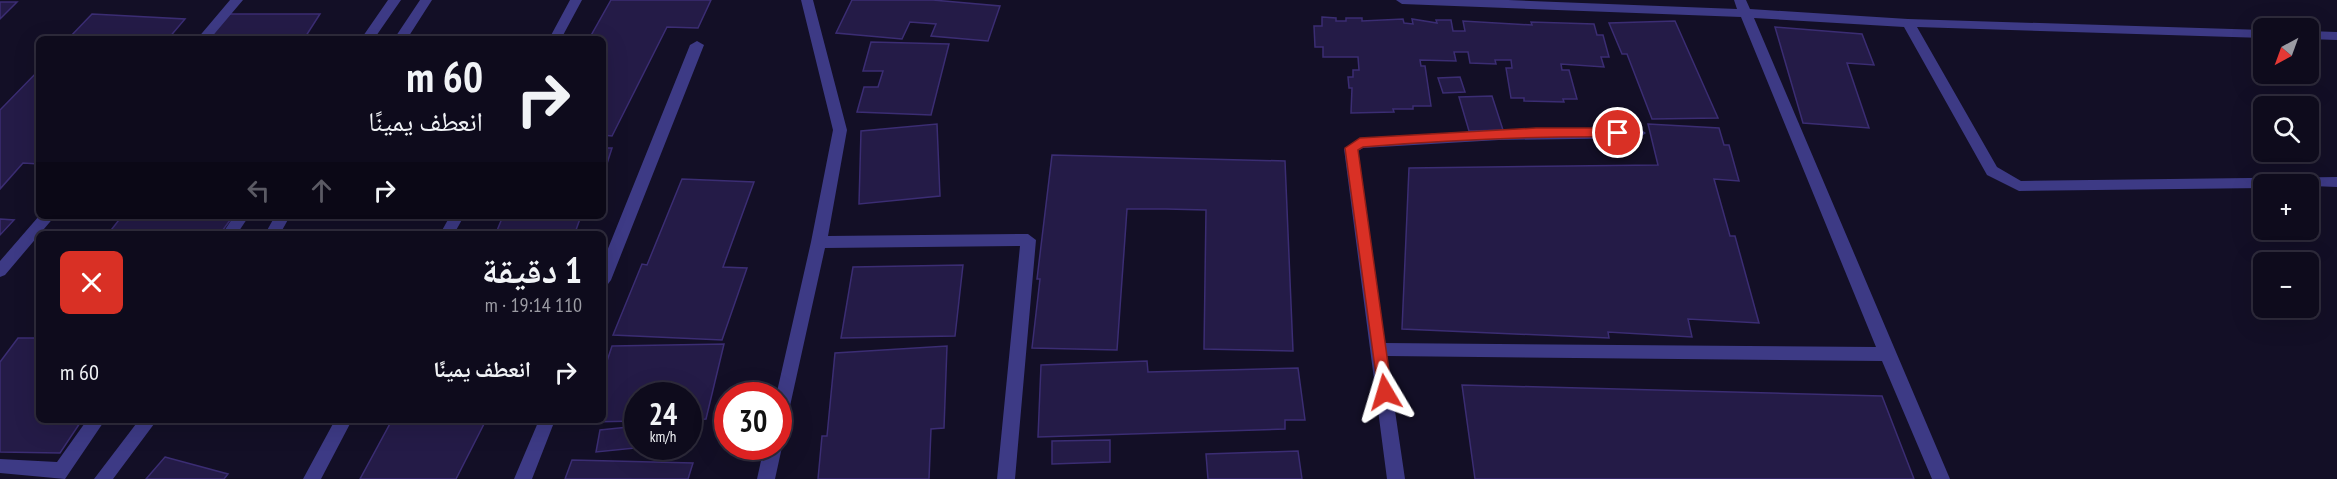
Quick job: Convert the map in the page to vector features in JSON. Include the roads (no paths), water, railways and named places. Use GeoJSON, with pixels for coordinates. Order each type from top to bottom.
{"type":"FeatureCollection","features":[{"type":"Feature","properties":{"kind":"street"},"geometry":{"type":"LineString","coordinates":[[206,36],[237,0]]}},
{"type":"Feature","properties":{"kind":"street"},"geometry":{"type":"LineString","coordinates":[[369,36],[395,0]]}},
{"type":"Feature","properties":{"kind":"street"},"geometry":{"type":"LineString","coordinates":[[402,36],[426,0]]}},
{"type":"Feature","properties":{"kind":"street"},"geometry":{"type":"LineString","coordinates":[[557,36],[576,0]]}},
{"type":"Feature","properties":{"kind":"street"},"geometry":{"type":"LineString","coordinates":[[787,382],[819,242],[840,130],[807,0]]}},
{"type":"Feature","properties":{"kind":"street"},"geometry":{"type":"LineString","coordinates":[[1402,0],[1742,6],[1908,23],[2253,34]]}},
{"type":"Feature","properties":{"kind":"street"},"geometry":{"type":"LineString","coordinates":[[1742,6],[1941,479]]}},
{"type":"Feature","properties":{"kind":"street"},"geometry":{"type":"LineString","coordinates":[[1908,23],[1992,171],[2019,186],[2337,182]]}},
{"type":"Feature","properties":{"kind":"street"},"geometry":{"type":"LineString","coordinates":[[2319,35],[2337,36]]}},
{"type":"Feature","properties":{"kind":"street"},"geometry":{"type":"LineString","coordinates":[[606,272],[697,45]]}},
{"type":"Feature","properties":{"kind":"street"},"geometry":{"type":"LineString","coordinates":[[1396,479],[1351,154],[1355,145],[1442,136],[1536,132],[1639,133]]}},
{"type":"Feature","properties":{"kind":"street"},"geometry":{"type":"LineString","coordinates":[[0,271],[45,219]]}},
{"type":"Feature","properties":{"kind":"street"},"geometry":{"type":"LineString","coordinates":[[819,242],[1028,240],[1006,479]]}},
{"type":"Feature","properties":{"kind":"street"},"geometry":{"type":"LineString","coordinates":[[1379,349],[1887,354]]}},
{"type":"Feature","properties":{"kind":"street"},"geometry":{"type":"LineString","coordinates":[[0,466],[58,475],[96,423]]}},
{"type":"Feature","properties":{"kind":"street"},"geometry":{"type":"LineString","coordinates":[[103,479],[147,423]]}},
{"type":"Feature","properties":{"kind":"street"},"geometry":{"type":"LineString","coordinates":[[312,479],[342,423]]}},
{"type":"Feature","properties":{"kind":"street"},"geometry":{"type":"LineString","coordinates":[[523,479],[546,423]]}},
{"type":"Feature","properties":{"kind":"street"},"geometry":{"type":"LineString","coordinates":[[766,479],[770,460]]}}]}
